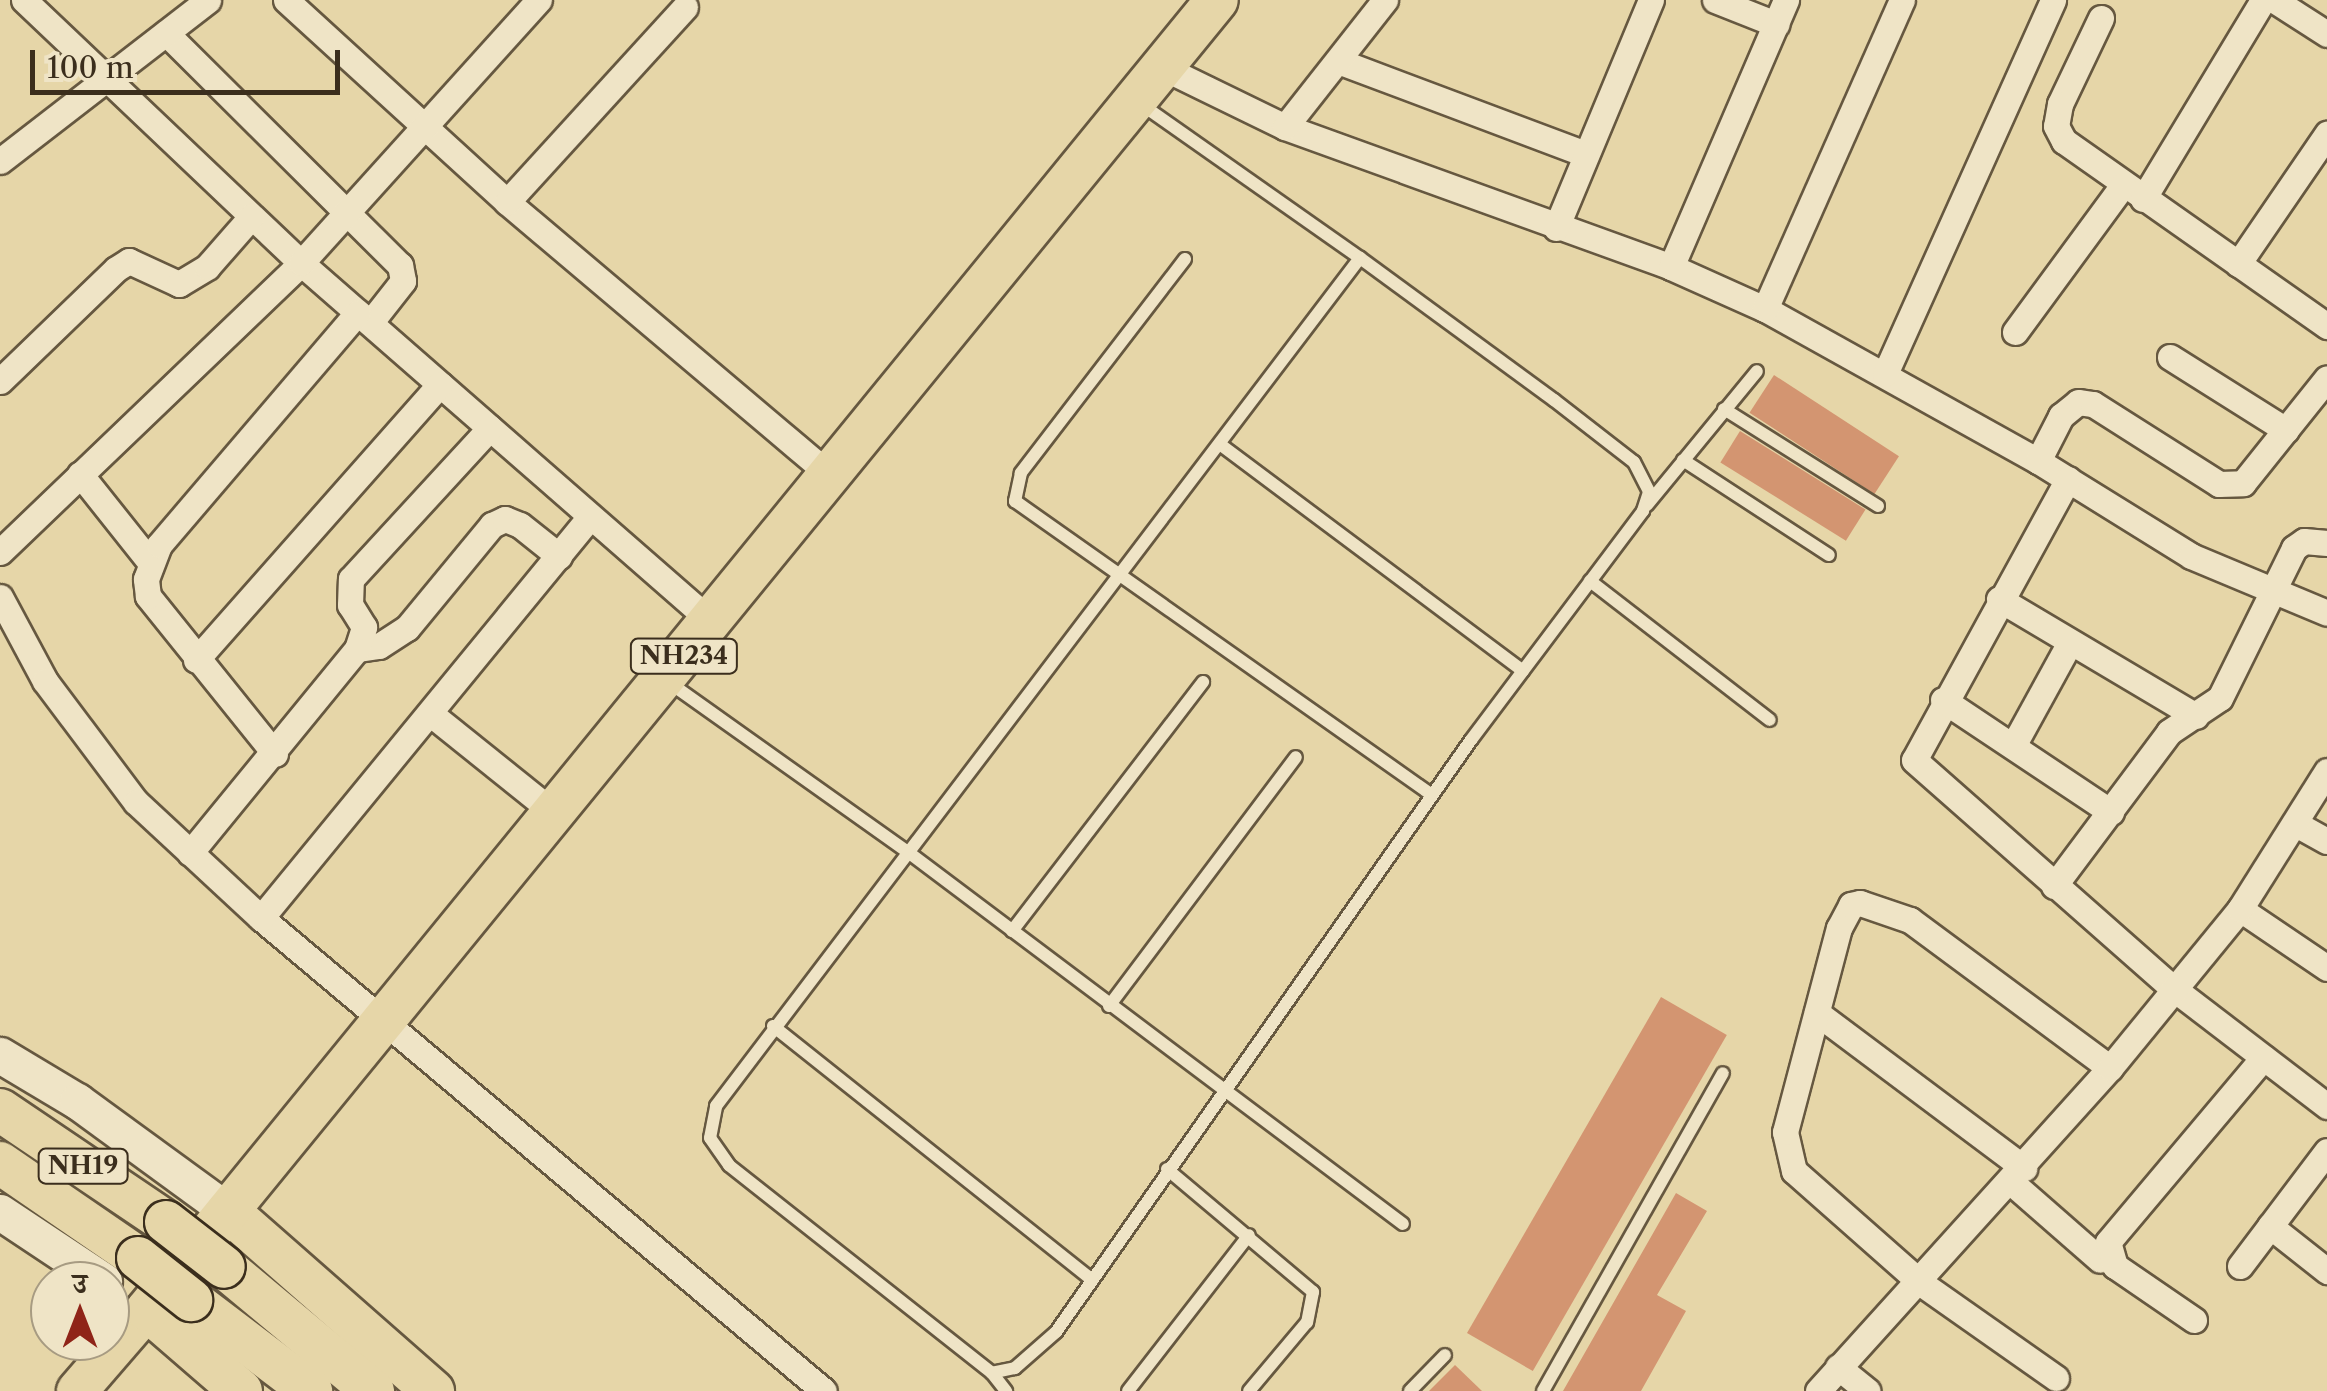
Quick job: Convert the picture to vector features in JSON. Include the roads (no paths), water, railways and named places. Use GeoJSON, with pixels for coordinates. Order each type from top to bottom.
{"type":"FeatureCollection","features":[{"type":"Feature","properties":{"kind":"highway","name":"NH234"},"geometry":{"type":"LineString","coordinates":[[148,1310],[381,1018],[832,477],[1218,0]]}},
{"type":"Feature","properties":{"kind":"highway","name":"NH19"},"geometry":{"type":"LineString","coordinates":[[0,1110],[166,1222],[373,1391]]}},
{"type":"Feature","properties":{"kind":"highway","name":"NH19"},"geometry":{"type":"LineString","coordinates":[[0,1162],[103,1261]]}},
{"type":"Feature","properties":{"kind":"highway"},"geometry":{"type":"LineString","coordinates":[[228,1210],[434,1391]]}},
{"type":"Feature","properties":{"kind":"highway","name":"NH19"},"geometry":{"type":"LineString","coordinates":[[130,1279],[191,1300],[311,1391]]}},
{"type":"Feature","properties":{"kind":"highway"},"geometry":{"type":"LineString","coordinates":[[148,1310],[241,1391]]}},
{"type":"Feature","properties":{"kind":"main road"},"geometry":{"type":"LineString","coordinates":[[0,1055],[77,1101],[228,1210]]}},
{"type":"Feature","properties":{"kind":"main road"},"geometry":{"type":"LineString","coordinates":[[0,1212],[91,1261]]}},
{"type":"Feature","properties":{"kind":"main road"},"geometry":{"type":"LineString","coordinates":[[77,1391],[148,1310],[130,1290]]}},
{"type":"Feature","properties":{"kind":"street"},"geometry":{"type":"LineString","coordinates":[[24,0],[300,263],[712,622]]}},
{"type":"Feature","properties":{"kind":"street"},"geometry":{"type":"LineString","coordinates":[[0,161],[208,0]]}},
{"type":"Feature","properties":{"kind":"street"},"geometry":{"type":"LineString","coordinates":[[286,0],[507,202],[832,477]]}},
{"type":"Feature","properties":{"kind":"street"},"geometry":{"type":"LineString","coordinates":[[0,552],[300,263],[540,0]]}},
{"type":"Feature","properties":{"kind":"street"},"geometry":{"type":"LineString","coordinates":[[1286,127],[1385,0]]}},
{"type":"Feature","properties":{"kind":"street"},"geometry":{"type":"LineString","coordinates":[[1556,228],[1651,0]]}},
{"type":"Feature","properties":{"kind":"street"},"geometry":{"type":"LineString","coordinates":[[1671,267],[1781,12],[1715,0]]}},
{"type":"Feature","properties":{"kind":"street"},"geometry":{"type":"LineString","coordinates":[[1765,310],[1902,0]]}},
{"type":"Feature","properties":{"kind":"street"},"geometry":{"type":"LineString","coordinates":[[1885,374],[2053,0]]}},
{"type":"Feature","properties":{"kind":"street"},"geometry":{"type":"LineString","coordinates":[[2015,332],[2133,192],[2263,0]]}},
{"type":"Feature","properties":{"kind":"street"},"geometry":{"type":"LineString","coordinates":[[2274,0],[2327,34]]}},
{"type":"Feature","properties":{"kind":"street"},"geometry":{"type":"LineString","coordinates":[[507,202],[685,7]]}},
{"type":"Feature","properties":{"kind":"street"},"geometry":{"type":"LineString","coordinates":[[2101,18],[2056,126],[2077,153],[2327,326]]}},
{"type":"Feature","properties":{"kind":"street"},"geometry":{"type":"LineString","coordinates":[[166,32],[404,272],[150,562],[148,596],[275,754]]}},
{"type":"Feature","properties":{"kind":"street"},"geometry":{"type":"LineString","coordinates":[[1338,61],[1586,154]]}},
{"type":"Feature","properties":{"kind":"street"},"geometry":{"type":"LineString","coordinates":[[1162,67],[1286,127],[1671,267],[1765,310],[2068,479],[2191,556],[2327,613]]}},
{"type":"Feature","properties":{"kind":"street"},"geometry":{"type":"LineString","coordinates":[[2238,264],[2327,134]]}},
{"type":"Feature","properties":{"kind":"street"},"geometry":{"type":"LineString","coordinates":[[0,381],[116,269],[128,262],[179,284],[208,267],[251,217]]}},
{"type":"Feature","properties":{"kind":"street"},"geometry":{"type":"LineString","coordinates":[[2170,357],[2286,430]]}},
{"type":"Feature","properties":{"kind":"street"},"geometry":{"type":"LineString","coordinates":[[2038,462],[2061,416],[2078,402],[2093,404],[2230,487],[2243,484],[2327,378]]}},
{"type":"Feature","properties":{"kind":"street"},"geometry":{"type":"LineString","coordinates":[[196,660],[440,384]]}},
{"type":"Feature","properties":{"kind":"street"},"geometry":{"type":"LineString","coordinates":[[190,854],[357,649],[364,627],[350,604],[351,579],[490,428]]}},
{"type":"Feature","properties":{"kind":"street"},"geometry":{"type":"LineString","coordinates":[[80,474],[150,562]]}},
{"type":"Feature","properties":{"kind":"street"},"geometry":{"type":"LineString","coordinates":[[2068,479],[1942,700],[1914,760],[1920,771],[2174,989],[2327,1106]]}},
{"type":"Feature","properties":{"kind":"street"},"geometry":{"type":"LineString","coordinates":[[261,918],[589,518]]}},
{"type":"Feature","properties":{"kind":"street"},"geometry":{"type":"LineString","coordinates":[[357,649],[379,646],[407,628],[492,525],[505,519],[520,525],[559,556]]}},
{"type":"Feature","properties":{"kind":"street"},"geometry":{"type":"LineString","coordinates":[[2054,886],[2169,732],[2220,698],[2294,548],[2304,542],[2327,543]]}},
{"type":"Feature","properties":{"kind":"street"},"geometry":{"type":"LineString","coordinates":[[0,597],[80,733],[136,802],[261,918],[824,1391]]}},
{"type":"Feature","properties":{"kind":"street"},"geometry":{"type":"LineString","coordinates":[[1998,599],[2196,716]]}},
{"type":"Feature","properties":{"kind":"street"},"geometry":{"type":"LineString","coordinates":[[2012,746],[2069,644]]}},
{"type":"Feature","properties":{"kind":"street"},"geometry":{"type":"LineString","coordinates":[[1942,700],[2110,812]]}},
{"type":"Feature","properties":{"kind":"street"},"geometry":{"type":"LineString","coordinates":[[431,714],[554,813]]}},
{"type":"Feature","properties":{"kind":"street"},"geometry":{"type":"LineString","coordinates":[[1818,1391],[1921,1283],[2110,1068],[2240,909],[2327,772]]}},
{"type":"Feature","properties":{"kind":"street"},"geometry":{"type":"LineString","coordinates":[[2296,824],[2327,841]]}},
{"type":"Feature","properties":{"kind":"street"},"geometry":{"type":"LineString","coordinates":[[2056,1378],[1921,1283],[1786,1158],[1785,1132],[1844,914],[1851,906],[1870,904],[1910,920],[2110,1068]]}},
{"type":"Feature","properties":{"kind":"street"},"geometry":{"type":"LineString","coordinates":[[2240,909],[2327,968]]}},
{"type":"Feature","properties":{"kind":"street"},"geometry":{"type":"LineString","coordinates":[[1817,1013],[2018,1175],[2100,1260]]}},
{"type":"Feature","properties":{"kind":"street"},"geometry":{"type":"LineString","coordinates":[[2194,1320],[2115,1266],[2106,1255],[2108,1242],[2264,1058]]}},
{"type":"Feature","properties":{"kind":"street"},"geometry":{"type":"LineString","coordinates":[[2240,1266],[2327,1151]]}},
{"type":"Feature","properties":{"kind":"street"},"geometry":{"type":"LineString","coordinates":[[2270,1226],[2327,1270]]}},
{"type":"Feature","properties":{"kind":"street"},"geometry":{"type":"LineString","coordinates":[[1838,1367],[1868,1391]]}},
{"type":"Feature","properties":{"kind":"lane"},"geometry":{"type":"LineString","coordinates":[[1136,101],[1360,258],[1634,462],[1649,492],[1643,511]]}},
{"type":"Feature","properties":{"kind":"lane"},"geometry":{"type":"LineString","coordinates":[[1006,1391],[992,1373],[729,1165],[710,1138],[716,1106],[1360,258]]}},
{"type":"Feature","properties":{"kind":"lane"},"geometry":{"type":"LineString","coordinates":[[1184,259],[1014,487],[1022,510],[1123,575],[1432,795]]}},
{"type":"Feature","properties":{"kind":"lane"},"geometry":{"type":"LineString","coordinates":[[992,1373],[1036,1353],[1092,1280],[1432,795],[1643,511],[1757,371]]}},
{"type":"Feature","properties":{"kind":"lane"},"geometry":{"type":"LineString","coordinates":[[1724,409],[1878,506]]}},
{"type":"Feature","properties":{"kind":"lane"},"geometry":{"type":"LineString","coordinates":[[1221,444],[1523,671]]}},
{"type":"Feature","properties":{"kind":"lane"},"geometry":{"type":"LineString","coordinates":[[1683,460],[1829,555]]}},
{"type":"Feature","properties":{"kind":"lane"},"geometry":{"type":"LineString","coordinates":[[1590,582],[1770,720]]}},
{"type":"Feature","properties":{"kind":"lane"},"geometry":{"type":"LineString","coordinates":[[665,680],[908,852],[1222,1092],[1403,1224]]}},
{"type":"Feature","properties":{"kind":"lane"},"geometry":{"type":"LineString","coordinates":[[1012,931],[1202,682]]}},
{"type":"Feature","properties":{"kind":"lane"},"geometry":{"type":"LineString","coordinates":[[1110,1006],[1296,756]]}},
{"type":"Feature","properties":{"kind":"lane"},"geometry":{"type":"LineString","coordinates":[[774,1026],[1092,1280]]}},
{"type":"Feature","properties":{"kind":"lane"},"geometry":{"type":"LineString","coordinates":[[1543,1391],[1722,1073]]}},
{"type":"Feature","properties":{"kind":"lane"},"geometry":{"type":"LineString","coordinates":[[1167,1169],[1306,1280],[1314,1304],[1249,1391]]}},
{"type":"Feature","properties":{"kind":"lane"},"geometry":{"type":"LineString","coordinates":[[1128,1391],[1249,1235]]}},
{"type":"Feature","properties":{"kind":"lane"},"geometry":{"type":"LineString","coordinates":[[1410,1391],[1445,1355]]}}]}
